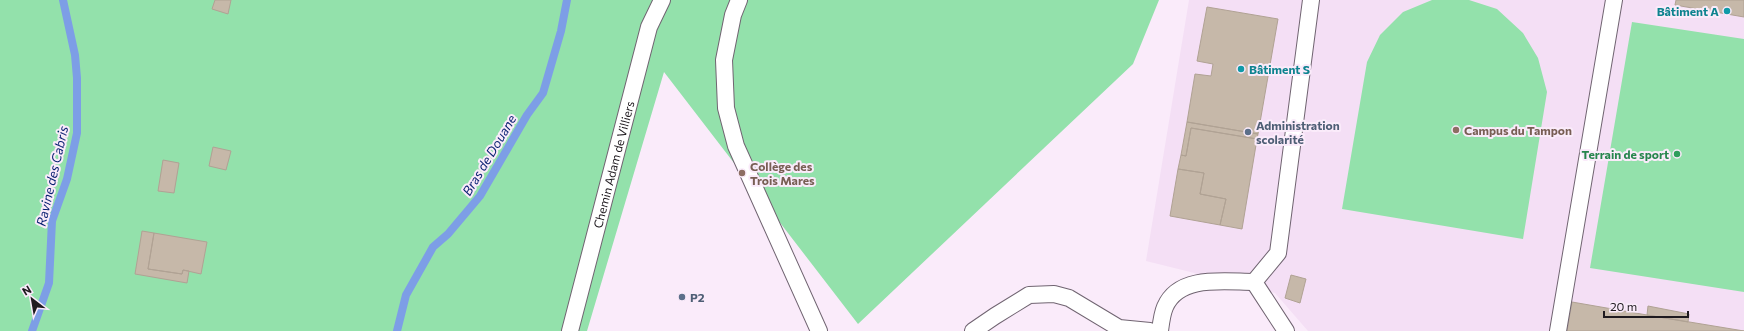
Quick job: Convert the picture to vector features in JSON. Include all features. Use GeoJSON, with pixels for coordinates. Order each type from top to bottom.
{"type":"FeatureCollection","features":[{"type":"Feature","properties":{"kind":"lane","name":"Chemin Adam de Villiers"},"geometry":{"type":"LineString","coordinates":[[570,331],[649,26],[662,0]]}},
{"type":"Feature","properties":{"kind":"lane"},"geometry":{"type":"LineString","coordinates":[[739,0],[733,15],[724,60],[726,108],[736,146],[820,331]]}},
{"type":"Feature","properties":{"kind":"lane"},"geometry":{"type":"LineString","coordinates":[[1160,331],[1165,307],[1177,290],[1193,284],[1254,282],[1278,253],[1311,0]]}},
{"type":"Feature","properties":{"kind":"lane"},"geometry":{"type":"LineString","coordinates":[[1558,331],[1614,0]]}},
{"type":"Feature","properties":{"kind":"lane"},"geometry":{"type":"LineString","coordinates":[[1254,282],[1286,331]]}},
{"type":"Feature","properties":{"kind":"lane"},"geometry":{"type":"LineString","coordinates":[[973,331],[1029,295],[1054,294],[1069,298],[1119,328],[1150,331]]}},
{"type":"Feature","properties":{"kind":"shaded area","name":"Campus du Tampon"},"geometry":{"type":"Polygon","coordinates":[[[1189,0],[1744,0],[1744,331],[1308,331],[1275,293],[1146,261],[1189,0]]]}},
{"type":"Feature","properties":{"kind":"green space"},"geometry":{"type":"Polygon","coordinates":[[[0,0],[1159,0],[1133,64],[858,324],[664,72],[587,331],[0,331],[0,0]]]}},
{"type":"Feature","properties":{"kind":"green space"},"geometry":{"type":"Polygon","coordinates":[[[1432,0],[1469,0],[1497,9],[1523,33],[1538,58],[1547,92],[1523,239],[1342,209],[1367,62],[1380,35],[1403,12],[1432,0]]]}},
{"type":"Feature","properties":{"kind":"green space","name":"Terrain de sport"},"geometry":{"type":"Polygon","coordinates":[[[1632,22],[1744,39],[1744,292],[1590,268],[1632,22]]]}},
{"type":"Feature","properties":{"kind":"building"},"geometry":{"type":"Polygon","coordinates":[[[215,0],[231,0],[228,14],[212,9],[215,0]]]}},
{"type":"Feature","properties":{"kind":"building","name":"Bâtiment A"},"geometry":{"type":"Polygon","coordinates":[[[1676,0],[1744,0],[1744,17],[1675,5],[1676,0]]]}},
{"type":"Feature","properties":{"kind":"building","name":"Bâtiment S"},"geometry":{"type":"Polygon","coordinates":[[[1207,7],[1278,19],[1258,134],[1187,122],[1195,74],[1211,76],[1213,64],[1197,61],[1207,7]]]}},
{"type":"Feature","properties":{"kind":"building"},"geometry":{"type":"Polygon","coordinates":[[[1187,122],[1258,134],[1257,139],[1191,128],[1186,156],[1181,155],[1187,122]]]}},
{"type":"Feature","properties":{"kind":"building"},"geometry":{"type":"Polygon","coordinates":[[[1191,128],[1257,139],[1242,229],[1220,225],[1226,199],[1200,194],[1204,173],[1178,169],[1181,155],[1186,156],[1191,128]]]}},
{"type":"Feature","properties":{"kind":"building"},"geometry":{"type":"Polygon","coordinates":[[[213,147],[231,151],[226,170],[209,166],[213,147]]]}},
{"type":"Feature","properties":{"kind":"building"},"geometry":{"type":"Polygon","coordinates":[[[163,160],[179,163],[174,193],[158,191],[163,160]]]}},
{"type":"Feature","properties":{"kind":"building"},"geometry":{"type":"Polygon","coordinates":[[[1178,169],[1204,173],[1200,194],[1226,199],[1220,225],[1170,216],[1178,169]]]}},
{"type":"Feature","properties":{"kind":"building"},"geometry":{"type":"Polygon","coordinates":[[[142,231],[154,233],[148,269],[182,274],[183,270],[189,271],[187,283],[135,274],[142,231]]]}},
{"type":"Feature","properties":{"kind":"building"},"geometry":{"type":"Polygon","coordinates":[[[154,233],[207,242],[201,274],[183,270],[182,274],[148,269],[154,233]]]}},
{"type":"Feature","properties":{"kind":"building"},"geometry":{"type":"Polygon","coordinates":[[[1291,275],[1306,279],[1300,303],[1285,298],[1291,275]]]}},
{"type":"Feature","properties":{"kind":"building"},"geometry":{"type":"Polygon","coordinates":[[[1572,302],[1647,315],[1744,331],[1567,331],[1572,302]]]}},
{"type":"Feature","properties":{"kind":"building"},"geometry":{"type":"Polygon","coordinates":[[[1648,306],[1689,314],[1688,322],[1647,315],[1648,306]]]}},
{"type":"Feature","properties":{"kind":"waterway","name":"Ravine des Cabris"},"geometry":{"type":"LineString","coordinates":[[32,331],[49,283],[52,221],[67,179],[77,133],[77,78],[75,55],[63,0]]}},
{"type":"Feature","properties":{"kind":"waterway","name":"Bras de Douane"},"geometry":{"type":"LineString","coordinates":[[397,331],[406,295],[433,247],[448,234],[480,196],[527,115],[543,93],[561,31],[567,0]]}},
{"type":"Feature","properties":{"kind":"place","name":"Bâtiment A"},"geometry":{"type":"Point","coordinates":[1727,11]}},
{"type":"Feature","properties":{"kind":"place","name":"Bâtiment S"},"geometry":{"type":"Point","coordinates":[1241,69]}},
{"type":"Feature","properties":{"kind":"place","name":"Campus du Tampon"},"geometry":{"type":"Point","coordinates":[1456,130]}},
{"type":"Feature","properties":{"kind":"place","name":"Administration scolarité"},"geometry":{"type":"Point","coordinates":[1248,132]}},
{"type":"Feature","properties":{"kind":"place","name":"Terrain de sport"},"geometry":{"type":"Point","coordinates":[1677,154]}},
{"type":"Feature","properties":{"kind":"place","name":"Collège des Trois Mares"},"geometry":{"type":"Point","coordinates":[742,173]}},
{"type":"Feature","properties":{"kind":"place","name":"P2"},"geometry":{"type":"Point","coordinates":[682,297]}}]}
